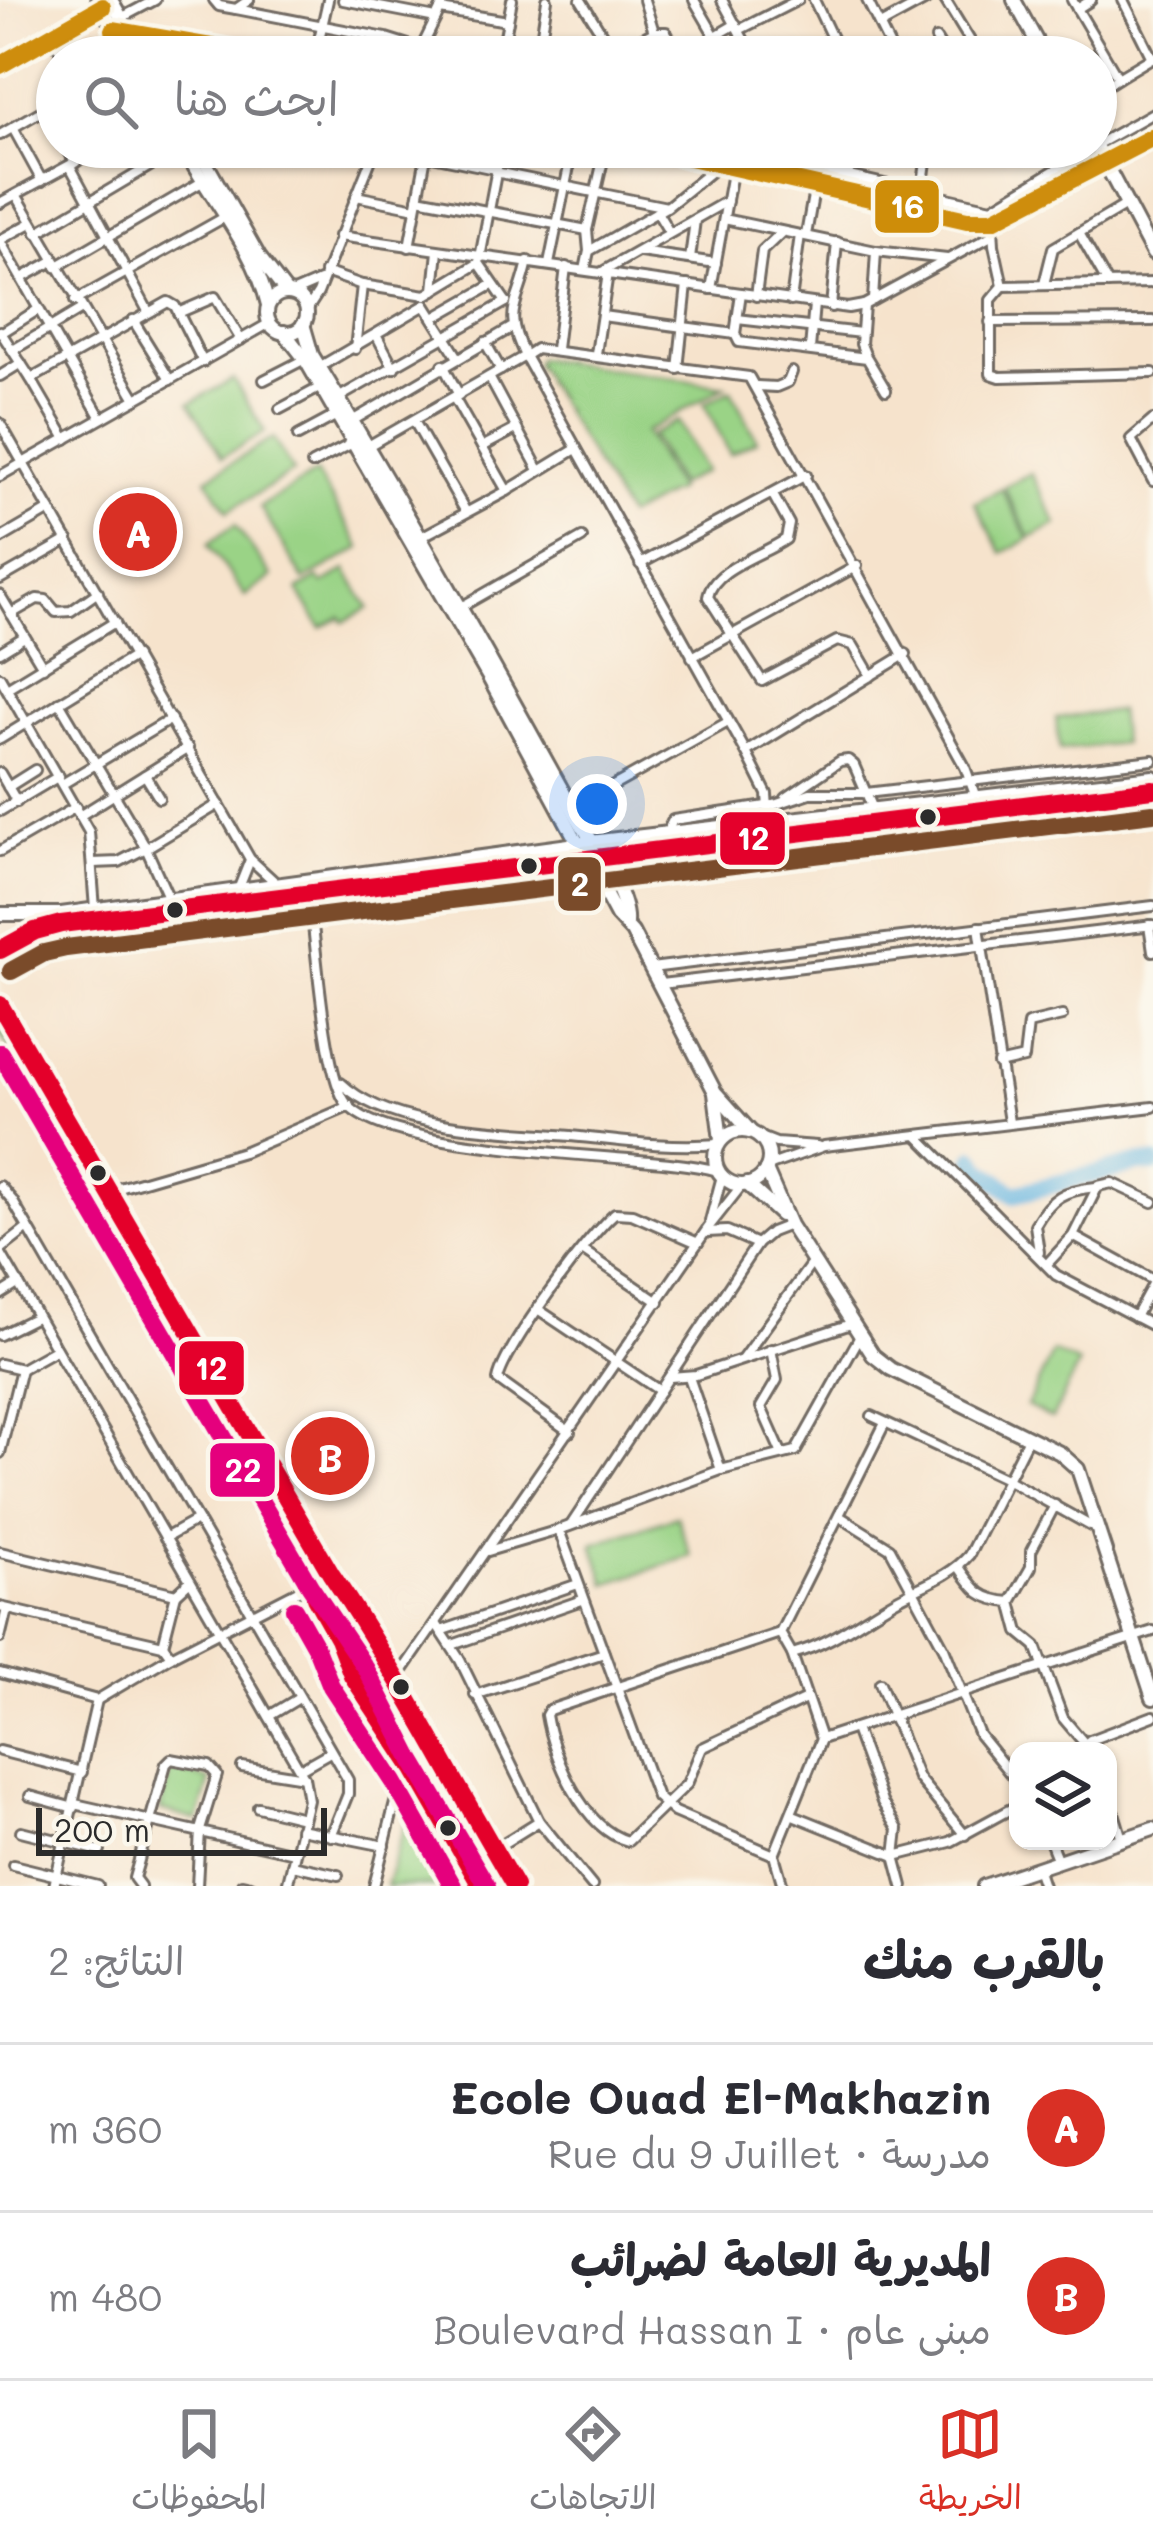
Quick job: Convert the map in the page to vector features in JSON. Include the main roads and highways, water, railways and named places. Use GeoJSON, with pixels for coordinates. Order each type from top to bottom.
{"type":"FeatureCollection","features":[{"type":"Feature","properties":{"kind":"main road"},"geometry":{"type":"LineString","coordinates":[[1014,0],[1034,36]]}},
{"type":"Feature","properties":{"kind":"main road"},"geometry":{"type":"LineString","coordinates":[[103,2],[123,36]]}},
{"type":"Feature","properties":{"kind":"main road"},"geometry":{"type":"LineString","coordinates":[[115,24],[131,36]]}},
{"type":"Feature","properties":{"kind":"main road"},"geometry":{"type":"LineString","coordinates":[[195,168],[262,283],[270,323],[284,332],[305,359],[420,537],[567,812],[600,831],[634,838]]}},
{"type":"Feature","properties":{"kind":"main road"},"geometry":{"type":"LineString","coordinates":[[209,168],[260,257],[289,293],[302,299],[308,346],[360,445],[585,843],[619,918],[626,922],[715,1092],[768,1150],[767,1168],[790,1225],[859,1339],[883,1364],[1066,1456],[1078,1469],[1153,1698]]}},
{"type":"Feature","properties":{"kind":"main road"},"geometry":{"type":"LineString","coordinates":[[1109,168],[1153,254]]}},
{"type":"Feature","properties":{"kind":"main road"},"geometry":{"type":"LineString","coordinates":[[268,305],[275,296],[289,293]]}},
{"type":"Feature","properties":{"kind":"main road"},"geometry":{"type":"LineString","coordinates":[[284,332],[305,317]]}},
{"type":"Feature","properties":{"kind":"main road"},"geometry":{"type":"LineString","coordinates":[[0,914],[41,915],[279,884],[308,886],[594,861],[828,830],[1153,777]]}},
{"type":"Feature","properties":{"kind":"main road"},"geometry":{"type":"LineString","coordinates":[[0,950],[22,936],[62,924],[540,849],[873,810],[1153,789]]}},
{"type":"Feature","properties":{"kind":"main road"},"geometry":{"type":"LineString","coordinates":[[540,849],[560,836],[567,812]]}},
{"type":"Feature","properties":{"kind":"main road"},"geometry":{"type":"LineString","coordinates":[[611,893],[638,854]]}},
{"type":"Feature","properties":{"kind":"main road"},"geometry":{"type":"LineString","coordinates":[[544,866],[611,893]]}},
{"type":"Feature","properties":{"kind":"main road"},"geometry":{"type":"LineString","coordinates":[[0,1005],[331,1574],[398,1678],[515,1886]]}},
{"type":"Feature","properties":{"kind":"main road"},"geometry":{"type":"LineString","coordinates":[[0,1050],[310,1586],[352,1675],[481,1886]]}},
{"type":"Feature","properties":{"kind":"main road"},"geometry":{"type":"LineString","coordinates":[[715,1092],[720,1142],[715,1157],[720,1173],[745,1184],[790,1225]]}},
{"type":"Feature","properties":{"kind":"main road"},"geometry":{"type":"LineString","coordinates":[[720,1142],[735,1132],[755,1134]]}},
{"type":"Feature","properties":{"kind":"main road"},"geometry":{"type":"LineString","coordinates":[[745,1184],[767,1168]]}},
{"type":"Feature","properties":{"kind":"main road"},"geometry":{"type":"LineString","coordinates":[[984,1886],[1153,1829]]}},
{"type":"Feature","properties":{"kind":"waterway"},"geometry":{"type":"LineString","coordinates":[[974,1158],[981,1169],[1015,1194],[1140,1163],[1153,1164]]}},
{"type":"Feature","properties":{"kind":"place","name":"Ecole Ouad El-Makhazin"},"geometry":{"type":"Point","coordinates":[138,532]}},
{"type":"Feature","properties":{"kind":"place","name":"المديرية العامة لضرائب"},"geometry":{"type":"Point","coordinates":[330,1456]}}]}
